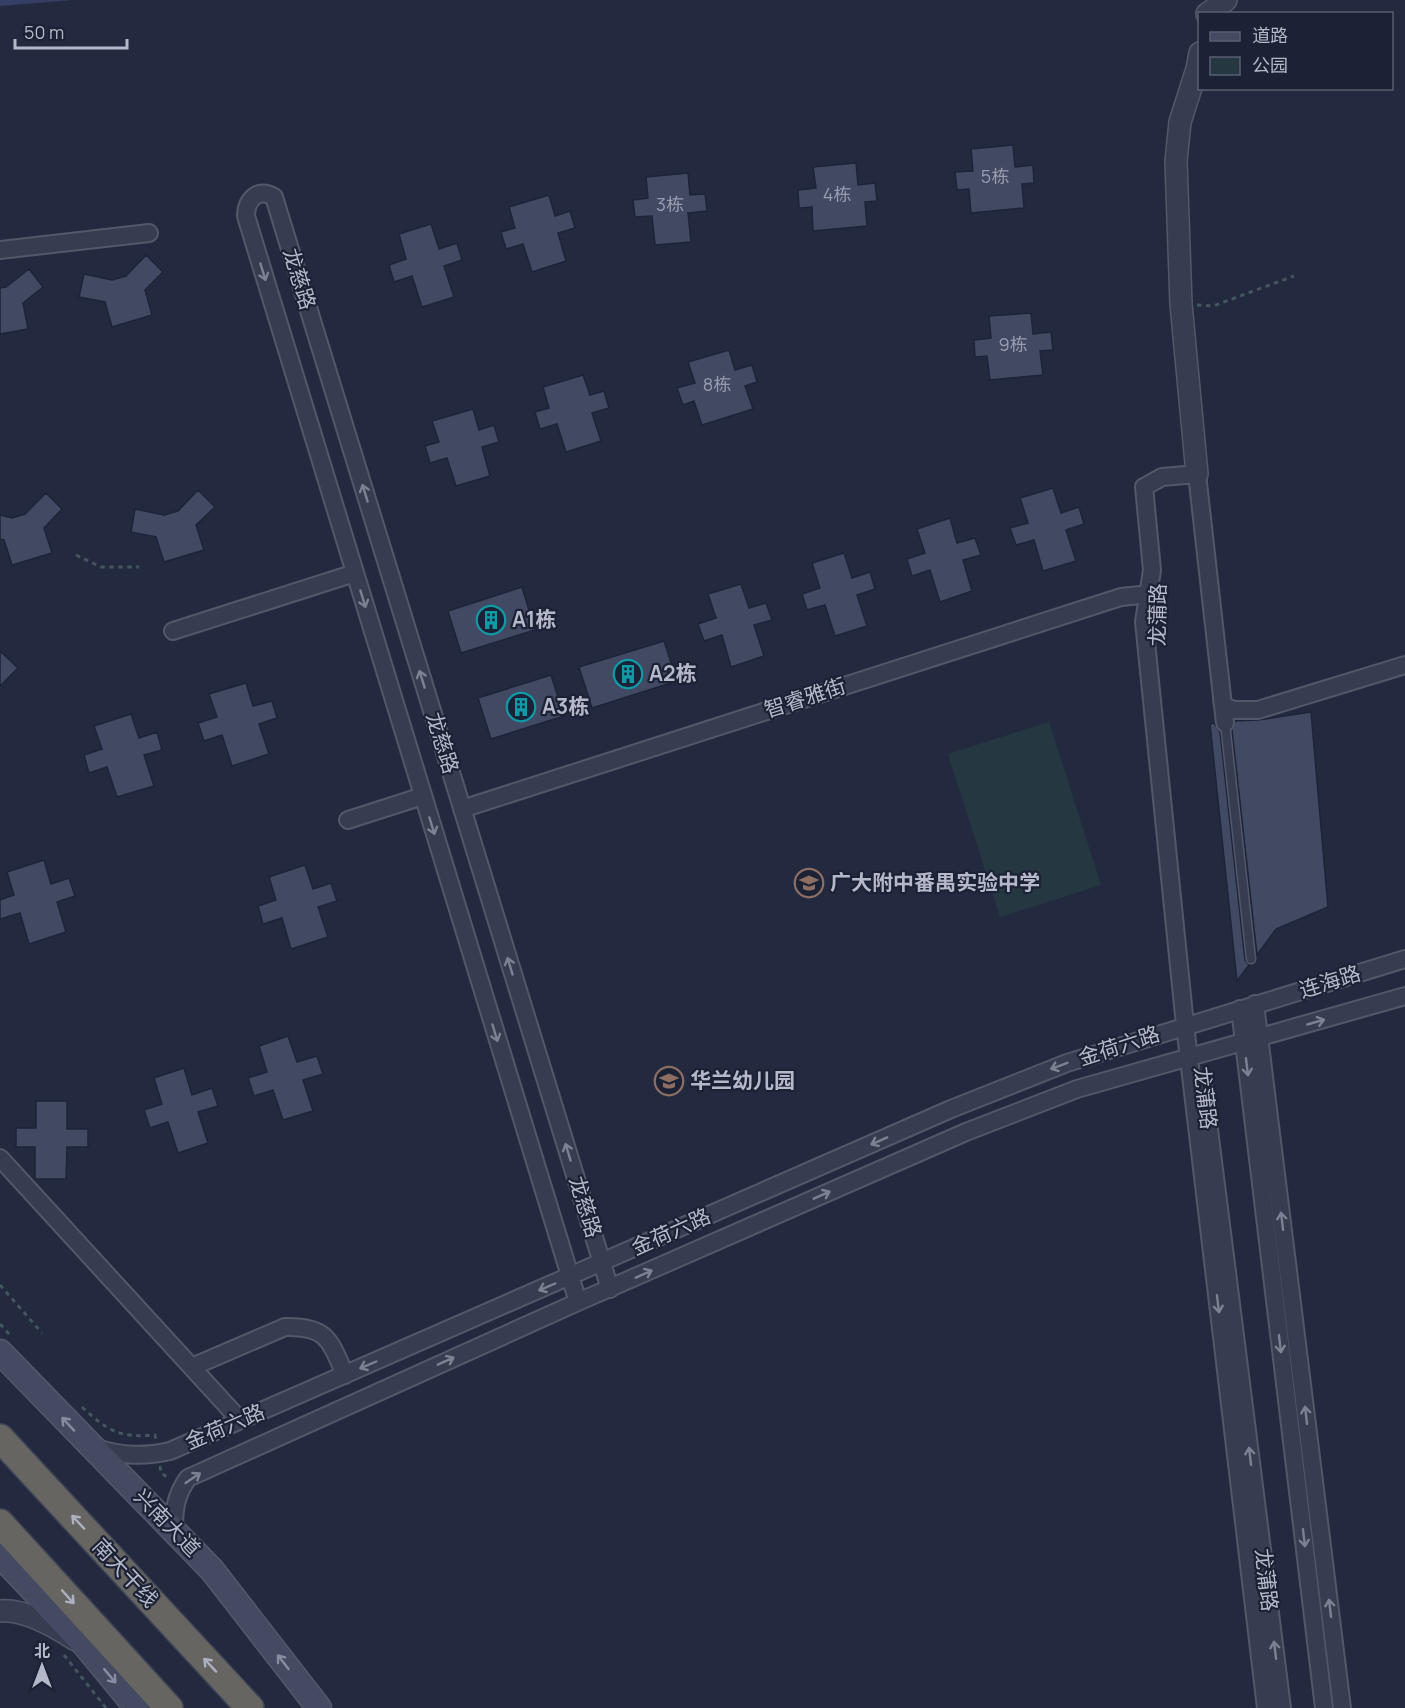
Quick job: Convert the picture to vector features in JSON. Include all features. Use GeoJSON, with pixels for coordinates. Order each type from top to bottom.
{"type":"FeatureCollection","features":[{"type":"Feature","properties":{"kind":"highway","name":"南大干线"},"geometry":{"type":"LineString","coordinates":[[5,1441],[250,1708]]}},
{"type":"Feature","properties":{"kind":"highway"},"geometry":{"type":"LineString","coordinates":[[0,1523],[169,1708]]}},
{"type":"Feature","properties":{"kind":"main road","name":"兴南大道"},"geometry":{"type":"LineString","coordinates":[[8,1346],[90,1447],[174,1529],[212,1570],[319,1708]]}},
{"type":"Feature","properties":{"kind":"main road"},"geometry":{"type":"LineString","coordinates":[[0,1555],[84,1644],[137,1708]]}},
{"type":"Feature","properties":{"kind":"street"},"geometry":{"type":"LineString","coordinates":[[1211,12],[1226,0]]}},
{"type":"Feature","properties":{"kind":"street"},"geometry":{"type":"LineString","coordinates":[[1198,60],[1180,122],[1176,161],[1181,304],[1225,723]]}},
{"type":"Feature","properties":{"kind":"street","name":"龙慈路"},"geometry":{"type":"LineString","coordinates":[[578,1302],[246,216],[246,205],[250,198],[268,194],[274,197],[610,1289]]}},
{"type":"Feature","properties":{"kind":"street"},"geometry":{"type":"LineString","coordinates":[[0,250],[149,233]]}},
{"type":"Feature","properties":{"kind":"street"},"geometry":{"type":"LineString","coordinates":[[1149,491],[1144,487],[1152,480],[1162,477],[1198,483]]}},
{"type":"Feature","properties":{"kind":"street","name":"龙蒲路"},"geometry":{"type":"LineString","coordinates":[[1149,491],[1152,570],[1144,622],[1194,1056],[1282,1708]]}},
{"type":"Feature","properties":{"kind":"street","name":"龙蒲路"},"geometry":{"type":"LineString","coordinates":[[1149,491],[1151,492],[1159,572],[1154,622],[1190,1024]]}},
{"type":"Feature","properties":{"kind":"street"},"geometry":{"type":"LineString","coordinates":[[173,631],[355,573]]}},
{"type":"Feature","properties":{"kind":"street","name":"智睿雅街"},"geometry":{"type":"LineString","coordinates":[[462,809],[1121,597],[1150,594]]}},
{"type":"Feature","properties":{"kind":"street"},"geometry":{"type":"LineString","coordinates":[[1223,705],[1234,710],[1258,710],[1405,665]]}},
{"type":"Feature","properties":{"kind":"street"},"geometry":{"type":"LineString","coordinates":[[348,820],[423,796]]}},
{"type":"Feature","properties":{"kind":"street","name":"连海路"},"geometry":{"type":"LineString","coordinates":[[1248,1007],[1405,959]]}},
{"type":"Feature","properties":{"kind":"street","name":"连海路"},"geometry":{"type":"LineString","coordinates":[[1252,1040],[1405,996]]}},
{"type":"Feature","properties":{"kind":"street","name":"龙蒲路"},"geometry":{"type":"LineString","coordinates":[[1248,1007],[1324,1708]]}},
{"type":"Feature","properties":{"kind":"street","name":"金荷六路"},"geometry":{"type":"LineString","coordinates":[[90,1447],[117,1455],[151,1455],[170,1451],[951,1109],[1066,1063],[1248,1007]]}},
{"type":"Feature","properties":{"kind":"street","name":"龙蒲路"},"geometry":{"type":"LineString","coordinates":[[1252,1040],[1342,1708]]}},
{"type":"Feature","properties":{"kind":"street","name":"金荷六路"},"geometry":{"type":"LineString","coordinates":[[174,1529],[174,1508],[188,1478],[578,1302],[966,1132],[1077,1089],[1252,1040]]}},
{"type":"Feature","properties":{"kind":"street","name":"龙蒲路"},"geometry":{"type":"LineString","coordinates":[[1194,1056],[1266,1708]]}},
{"type":"Feature","properties":{"kind":"street"},"geometry":{"type":"LineString","coordinates":[[0,1158],[240,1420]]}},
{"type":"Feature","properties":{"kind":"street"},"geometry":{"type":"LineString","coordinates":[[192,1367],[285,1327],[301,1327],[316,1329],[330,1340],[345,1375]]}},
{"type":"Feature","properties":{"kind":"street"},"geometry":{"type":"LineString","coordinates":[[0,1611],[30,1617],[84,1644]]}},
{"type":"Feature","properties":{"kind":"lane"},"geometry":{"type":"LineString","coordinates":[[1225,723],[1251,959]]}},
{"type":"Feature","properties":{"kind":"path"},"geometry":{"type":"LineString","coordinates":[[1181,304],[1213,306],[1294,276]]}},
{"type":"Feature","properties":{"kind":"path"},"geometry":{"type":"LineString","coordinates":[[76,555],[101,567],[139,567]]}},
{"type":"Feature","properties":{"kind":"path"},"geometry":{"type":"LineString","coordinates":[[0,1285],[42,1333]]}},
{"type":"Feature","properties":{"kind":"path"},"geometry":{"type":"LineString","coordinates":[[0,1324],[8,1346]]}},
{"type":"Feature","properties":{"kind":"path"},"geometry":{"type":"LineString","coordinates":[[80,1404],[104,1428],[133,1437],[155,1435]]}},
{"type":"Feature","properties":{"kind":"path"},"geometry":{"type":"LineString","coordinates":[[57,1650],[106,1708]]}},
{"type":"Feature","properties":{"kind":"green space"},"geometry":{"type":"Polygon","coordinates":[[[1049,722],[1101,885],[1000,917],[948,754],[1049,722]]]}},
{"type":"Feature","properties":{"kind":"water"},"geometry":{"type":"Polygon","coordinates":[[[0,0],[73,0],[0,6],[0,0]]]}},
{"type":"Feature","properties":{"kind":"building"},"geometry":{"type":"Polygon","coordinates":[[[1013,145],[1015,167],[1033,165],[1034,183],[1022,184],[1024,208],[971,213],[969,189],[957,190],[955,172],[973,171],[971,149],[1013,145]]]}},
{"type":"Feature","properties":{"kind":"building"},"geometry":{"type":"Polygon","coordinates":[[[856,163],[858,185],[875,183],[877,201],[865,202],[867,226],[813,231],[812,207],[799,208],[798,190],[816,188],[813,167],[856,163]]]}},
{"type":"Feature","properties":{"kind":"building"},"geometry":{"type":"Polygon","coordinates":[[[688,173],[690,195],[705,194],[707,211],[688,213],[691,242],[655,245],[652,216],[635,217],[633,200],[648,198],[646,177],[688,173]]]}},
{"type":"Feature","properties":{"kind":"building"},"geometry":{"type":"Polygon","coordinates":[[[549,195],[555,216],[570,211],[575,228],[558,233],[566,261],[532,272],[523,244],[506,249],[501,232],[515,228],[509,207],[549,195]]]}},
{"type":"Feature","properties":{"kind":"building"},"geometry":{"type":"Polygon","coordinates":[[[431,224],[439,249],[457,243],[462,260],[444,266],[454,297],[422,307],[412,276],[394,282],[389,265],[406,259],[399,234],[431,224]]]}},
{"type":"Feature","properties":{"kind":"building"},"geometry":{"type":"Polygon","coordinates":[[[146,255],[163,272],[145,290],[152,315],[112,327],[105,302],[79,297],[84,274],[112,280],[126,276],[146,255]]]}},
{"type":"Feature","properties":{"kind":"building"},"geometry":{"type":"Polygon","coordinates":[[[29,269],[43,287],[23,303],[28,329],[0,334],[0,288],[6,287],[29,269]]]}},
{"type":"Feature","properties":{"kind":"building"},"geometry":{"type":"Polygon","coordinates":[[[1031,313],[1033,334],[1051,332],[1053,350],[1040,351],[1043,375],[990,380],[987,356],[975,357],[974,340],[991,338],[989,316],[1031,313]]]}},
{"type":"Feature","properties":{"kind":"building"},"geometry":{"type":"Polygon","coordinates":[[[729,350],[735,370],[752,365],[757,382],[745,386],[753,409],[702,425],[694,401],[683,405],[677,388],[695,383],[688,362],[729,350]]]}},
{"type":"Feature","properties":{"kind":"building"},"geometry":{"type":"Polygon","coordinates":[[[583,375],[590,395],[604,391],[609,408],[592,413],[601,441],[566,452],[557,424],[540,429],[535,412],[549,408],[543,387],[583,375]]]}},
{"type":"Feature","properties":{"kind":"building"},"geometry":{"type":"Polygon","coordinates":[[[473,409],[479,430],[494,425],[499,442],[482,447],[490,476],[456,486],[447,458],[430,463],[425,446],[439,442],[432,421],[473,409]]]}},
{"type":"Feature","properties":{"kind":"building"},"geometry":{"type":"Polygon","coordinates":[[[1053,488],[1061,513],[1079,507],[1084,524],[1066,530],[1076,561],[1043,571],[1034,540],[1016,545],[1010,528],[1028,523],[1020,498],[1053,488]]]}},
{"type":"Feature","properties":{"kind":"building"},"geometry":{"type":"Polygon","coordinates":[[[198,490],[215,507],[196,525],[204,550],[164,562],[156,537],[131,532],[135,509],[164,515],[178,511],[198,490]]]}},
{"type":"Feature","properties":{"kind":"building"},"geometry":{"type":"Polygon","coordinates":[[[46,493],[62,509],[44,528],[52,553],[12,565],[4,540],[0,539],[0,515],[12,518],[25,514],[46,493]]]}},
{"type":"Feature","properties":{"kind":"building"},"geometry":{"type":"Polygon","coordinates":[[[950,518],[957,543],[975,538],[981,555],[963,560],[972,591],[940,602],[930,570],[912,576],[907,559],[925,553],[917,529],[950,518]]]}},
{"type":"Feature","properties":{"kind":"building"},"geometry":{"type":"Polygon","coordinates":[[[844,553],[852,578],[870,572],[875,589],[857,595],[867,626],[835,636],[825,605],[807,610],[802,594],[820,588],[812,563],[844,553]]]}},
{"type":"Feature","properties":{"kind":"building"},"geometry":{"type":"Polygon","coordinates":[[[741,584],[749,608],[766,603],[772,620],[754,625],[764,656],[731,667],[722,635],[704,641],[698,624],[716,618],[708,594],[741,584]]]}},
{"type":"Feature","properties":{"kind":"building","name":"A1栋"},"geometry":{"type":"Polygon","coordinates":[[[522,587],[535,630],[461,653],[448,611],[522,587]]]}},
{"type":"Feature","properties":{"kind":"building","name":"A2栋"},"geometry":{"type":"Polygon","coordinates":[[[664,641],[677,681],[592,708],[579,667],[664,641]]]}},
{"type":"Feature","properties":{"kind":"building"},"geometry":{"type":"Polygon","coordinates":[[[0,651],[18,668],[0,686],[0,651]]]}},
{"type":"Feature","properties":{"kind":"building","name":"A3栋"},"geometry":{"type":"Polygon","coordinates":[[[551,675],[564,716],[491,739],[478,698],[551,675]]]}},
{"type":"Feature","properties":{"kind":"building"},"geometry":{"type":"Polygon","coordinates":[[[246,683],[253,706],[272,701],[277,718],[259,724],[269,754],[232,766],[222,735],[204,741],[198,723],[217,717],[209,694],[246,683]]]}},
{"type":"Feature","properties":{"kind":"building"},"geometry":{"type":"Polygon","coordinates":[[[1311,712],[1328,907],[1276,929],[1257,955],[1232,730],[1235,721],[1311,712]]]}},
{"type":"Feature","properties":{"kind":"building"},"geometry":{"type":"Polygon","coordinates":[[[131,714],[139,738],[157,732],[162,750],[144,755],[154,786],[117,797],[107,767],[89,773],[84,755],[102,749],[94,726],[131,714]]]}},
{"type":"Feature","properties":{"kind":"building"},"geometry":{"type":"Polygon","coordinates":[[[1214,723],[1220,732],[1245,960],[1249,965],[1237,981],[1210,724],[1214,723]]]}},
{"type":"Feature","properties":{"kind":"building"},"geometry":{"type":"Polygon","coordinates":[[[44,860],[51,884],[69,878],[75,896],[57,902],[66,932],[29,944],[20,913],[0,919],[0,900],[14,895],[7,872],[44,860]]]}},
{"type":"Feature","properties":{"kind":"building"},"geometry":{"type":"Polygon","coordinates":[[[305,865],[313,889],[331,883],[337,901],[318,907],[328,937],[291,949],[282,918],[263,924],[258,906],[276,900],[269,877],[305,865]]]}},
{"type":"Feature","properties":{"kind":"building"},"geometry":{"type":"Polygon","coordinates":[[[288,1036],[297,1062],[317,1056],[323,1074],[303,1080],[313,1111],[283,1120],[273,1090],[254,1096],[248,1078],[267,1072],[259,1046],[288,1036]]]}},
{"type":"Feature","properties":{"kind":"building"},"geometry":{"type":"Polygon","coordinates":[[[184,1068],[192,1095],[212,1088],[218,1106],[198,1112],[208,1143],[178,1153],[168,1122],[150,1128],[144,1110],[162,1104],[154,1078],[184,1068]]]}},
{"type":"Feature","properties":{"kind":"building"},"geometry":{"type":"Polygon","coordinates":[[[36,1101],[67,1101],[67,1129],[88,1129],[88,1147],[67,1147],[66,1179],[35,1179],[35,1147],[16,1147],[16,1128],[36,1128],[36,1101]]]}},
{"type":"Feature","properties":{"kind":"place","name":"A1栋"},"geometry":{"type":"Point","coordinates":[491,620]}},
{"type":"Feature","properties":{"kind":"place","name":"A2栋"},"geometry":{"type":"Point","coordinates":[628,674]}},
{"type":"Feature","properties":{"kind":"place","name":"A3栋"},"geometry":{"type":"Point","coordinates":[521,707]}},
{"type":"Feature","properties":{"kind":"place","name":"广大附中番禺实验中学"},"geometry":{"type":"Point","coordinates":[809,883]}},
{"type":"Feature","properties":{"kind":"place","name":"华兰幼儿园"},"geometry":{"type":"Point","coordinates":[669,1081]}}]}
